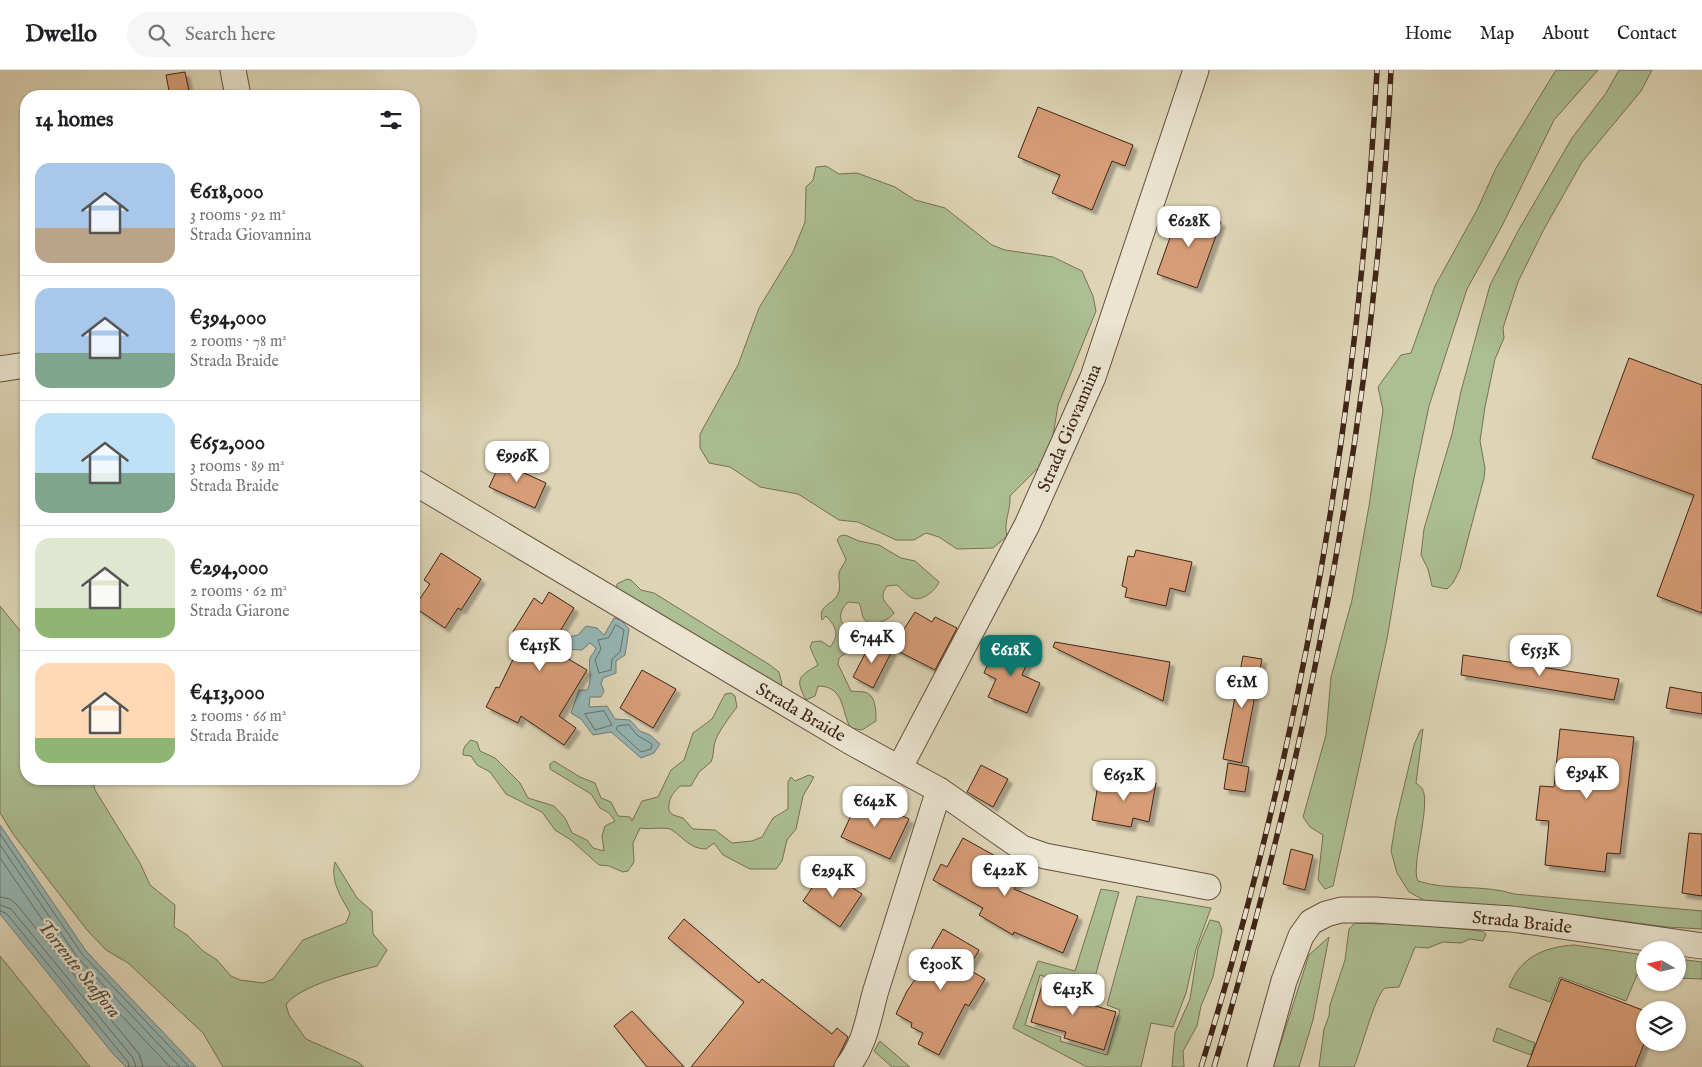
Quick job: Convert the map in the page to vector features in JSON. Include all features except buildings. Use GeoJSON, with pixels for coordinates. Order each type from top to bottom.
{"type":"FeatureCollection","features":[{"type":"Feature","properties":{"kind":"street"},"geometry":{"type":"LineString","coordinates":[[233,70],[237,90]]}},
{"type":"Feature","properties":{"kind":"street","name":"Strada Giovannina"},"geometry":{"type":"LineString","coordinates":[[900,767],[1027,525],[1093,377],[1196,70]]}},
{"type":"Feature","properties":{"kind":"street"},"geometry":{"type":"LineString","coordinates":[[0,369],[20,366]]}},
{"type":"Feature","properties":{"kind":"street","name":"Strada Braide"},"geometry":{"type":"LineString","coordinates":[[420,486],[851,742],[900,767],[939,790],[1022,848],[1045,856],[1208,888]]}},
{"type":"Feature","properties":{"kind":"street"},"geometry":{"type":"LineString","coordinates":[[847,1067],[857,1054],[864,1039],[876,992],[939,790]]}},
{"type":"Feature","properties":{"kind":"street","name":"Strada Braide"},"geometry":{"type":"LineString","coordinates":[[1260,1067],[1284,981],[1301,936],[1311,922],[1326,914],[1341,910],[1375,910],[1512,919],[1702,946]]}},
{"type":"Feature","properties":{"kind":"green space"},"geometry":{"type":"Polygon","coordinates":[[[1556,70],[1598,70],[1554,120],[1503,224],[1467,289],[1429,406],[1414,478],[1387,639],[1333,886],[1325,889],[1318,880],[1323,835],[1310,827],[1303,817],[1326,735],[1331,677],[1352,600],[1369,506],[1383,410],[1378,387],[1401,355],[1411,353],[1435,286],[1478,208],[1496,168],[1556,70]]]}},
{"type":"Feature","properties":{"kind":"green space"},"geometry":{"type":"Polygon","coordinates":[[[1619,70],[1652,70],[1641,91],[1582,162],[1543,231],[1518,282],[1503,328],[1504,338],[1495,359],[1485,407],[1480,441],[1485,468],[1484,478],[1460,569],[1453,583],[1447,589],[1432,586],[1428,569],[1421,555],[1424,529],[1452,434],[1461,391],[1490,285],[1518,231],[1572,138],[1606,93],[1619,70]]]}},
{"type":"Feature","properties":{"kind":"green space"},"geometry":{"type":"Polygon","coordinates":[[[826,166],[839,174],[857,173],[895,187],[915,200],[945,208],[992,245],[1005,250],[1053,257],[1082,271],[1093,296],[1096,311],[1058,405],[1052,442],[1045,461],[1010,496],[1006,526],[1007,536],[993,548],[957,549],[939,537],[926,533],[914,540],[896,540],[858,522],[839,520],[798,494],[760,487],[730,467],[709,463],[700,448],[700,434],[738,365],[759,308],[793,252],[805,222],[806,187],[813,180],[816,167],[826,166]]]}},
{"type":"Feature","properties":{"kind":"green space"},"geometry":{"type":"Polygon","coordinates":[[[845,535],[859,541],[879,545],[901,558],[915,561],[939,582],[928,594],[917,599],[909,596],[897,585],[887,586],[883,598],[894,613],[880,622],[867,622],[863,617],[859,603],[848,602],[843,608],[841,613],[842,623],[853,644],[851,649],[839,658],[838,664],[851,691],[868,693],[873,699],[875,708],[876,721],[862,730],[851,728],[841,702],[834,691],[827,687],[818,686],[815,696],[806,700],[800,687],[800,679],[818,665],[810,647],[812,642],[821,641],[830,647],[836,635],[832,623],[826,616],[822,620],[821,615],[823,609],[837,596],[840,587],[839,573],[846,559],[837,540],[840,536],[845,535]]]}},
{"type":"Feature","properties":{"kind":"green space"},"geometry":{"type":"Polygon","coordinates":[[[627,579],[631,580],[641,590],[654,593],[770,665],[779,672],[782,684],[779,687],[616,591],[617,584],[627,579]]]}},
{"type":"Feature","properties":{"kind":"green space"},"geometry":{"type":"Polygon","coordinates":[[[0,606],[20,631],[20,785],[94,785],[140,863],[150,885],[175,905],[174,927],[187,935],[203,951],[217,960],[231,976],[240,980],[263,983],[273,979],[303,940],[346,923],[350,913],[335,882],[335,862],[357,898],[372,911],[373,934],[387,950],[377,966],[314,986],[292,998],[286,1005],[289,1015],[306,1039],[358,1062],[364,1067],[223,1067],[203,1033],[128,963],[106,950],[87,930],[13,834],[0,813],[0,606]]]}},
{"type":"Feature","properties":{"kind":"green space"},"geometry":{"type":"Polygon","coordinates":[[[731,693],[735,696],[737,707],[716,738],[711,762],[699,772],[691,786],[680,786],[671,797],[669,811],[673,815],[683,818],[693,829],[715,830],[732,843],[752,841],[762,837],[773,818],[788,809],[788,782],[791,777],[795,781],[809,775],[814,777],[803,796],[796,829],[787,840],[782,861],[776,869],[750,869],[723,855],[714,843],[706,849],[700,849],[672,830],[662,828],[640,828],[633,843],[634,862],[628,871],[623,872],[609,866],[599,865],[571,840],[555,830],[542,812],[506,794],[490,772],[477,765],[471,756],[463,755],[464,748],[471,740],[477,742],[480,751],[495,758],[520,783],[528,798],[554,806],[565,818],[572,833],[587,840],[593,848],[604,851],[602,836],[605,826],[615,821],[609,813],[600,808],[591,794],[550,769],[550,764],[554,761],[580,777],[595,783],[601,798],[611,802],[618,816],[630,817],[632,821],[642,801],[658,797],[671,770],[684,760],[693,733],[712,719],[725,694],[731,693]]]}},
{"type":"Feature","properties":{"kind":"green space"},"geometry":{"type":"Polygon","coordinates":[[[1423,729],[1416,783],[1422,788],[1424,796],[1423,821],[1416,874],[1418,881],[1442,886],[1490,889],[1514,894],[1702,911],[1702,929],[1667,927],[1583,916],[1431,904],[1409,892],[1397,873],[1391,851],[1396,820],[1414,745],[1420,731],[1423,729]]]}},
{"type":"Feature","properties":{"kind":"green space"},"geometry":{"type":"Polygon","coordinates":[[[1101,889],[1119,892],[1091,991],[1040,975],[1025,1025],[1061,1037],[1060,1041],[1107,1055],[1120,1010],[1107,1005],[1137,896],[1211,908],[1196,949],[1186,993],[1173,1027],[1151,1023],[1141,1067],[1087,1067],[1013,1028],[1038,961],[1075,971],[1101,889]]]}},
{"type":"Feature","properties":{"kind":"green space"},"geometry":{"type":"Polygon","coordinates":[[[1210,920],[1219,922],[1222,930],[1213,977],[1201,1006],[1197,1026],[1183,1051],[1184,1067],[1172,1067],[1175,1033],[1190,999],[1198,948],[1210,920]]]}},
{"type":"Feature","properties":{"kind":"green space"},"geometry":{"type":"Polygon","coordinates":[[[1389,922],[1482,931],[1486,934],[1483,941],[1470,939],[1461,943],[1443,942],[1428,948],[1415,947],[1399,987],[1385,988],[1381,993],[1354,1067],[1319,1067],[1324,1029],[1345,960],[1349,929],[1355,923],[1382,924],[1389,922]]]}},
{"type":"Feature","properties":{"kind":"green space"},"geometry":{"type":"Polygon","coordinates":[[[1329,937],[1313,1020],[1299,1067],[1273,1067],[1309,955],[1329,937]]]}},
{"type":"Feature","properties":{"kind":"green space"},"geometry":{"type":"Polygon","coordinates":[[[1574,945],[1636,954],[1636,977],[1626,1001],[1560,977],[1550,1002],[1509,987],[1526,961],[1543,951],[1574,945]]]}},
{"type":"Feature","properties":{"kind":"green space"},"geometry":{"type":"Polygon","coordinates":[[[0,956],[90,1067],[0,1067],[0,956]]]}},
{"type":"Feature","properties":{"kind":"green space"},"geometry":{"type":"Polygon","coordinates":[[[1686,960],[1702,962],[1702,979],[1686,978],[1686,960]]]}},
{"type":"Feature","properties":{"kind":"green space"},"geometry":{"type":"Polygon","coordinates":[[[1497,1028],[1535,1043],[1531,1055],[1493,1041],[1497,1028]]]}},
{"type":"Feature","properties":{"kind":"green space"},"geometry":{"type":"Polygon","coordinates":[[[880,1041],[910,1067],[892,1067],[874,1051],[880,1041]]]}},
{"type":"Feature","properties":{"kind":"water"},"geometry":{"type":"Polygon","coordinates":[[[614,618],[621,620],[629,629],[625,655],[616,661],[616,673],[603,678],[601,684],[604,691],[601,697],[590,697],[589,707],[607,706],[615,719],[630,720],[640,731],[650,735],[660,744],[654,753],[641,758],[611,732],[593,735],[581,719],[571,713],[579,690],[587,690],[589,686],[590,658],[596,648],[590,643],[582,650],[564,649],[563,638],[578,635],[586,626],[597,628],[604,635],[614,618]]]}},
{"type":"Feature","properties":{"kind":"water","name":"Torrente Staffora"},"geometry":{"type":"Polygon","coordinates":[[[0,825],[86,951],[196,1067],[126,1067],[113,1054],[0,914],[0,825]]]}},
{"type":"Feature","properties":{"kind":"railway"},"geometry":{"type":"LineString","coordinates":[[1201,1067],[1237,945],[1269,822],[1296,699],[1320,574],[1340,449],[1356,323],[1368,197],[1377,70]]}},
{"type":"Feature","properties":{"kind":"railway"},"geometry":{"type":"LineString","coordinates":[[1214,1067],[1249,946],[1280,823],[1308,699],[1333,574],[1354,448],[1371,322],[1383,196],[1391,70]]}}]}
